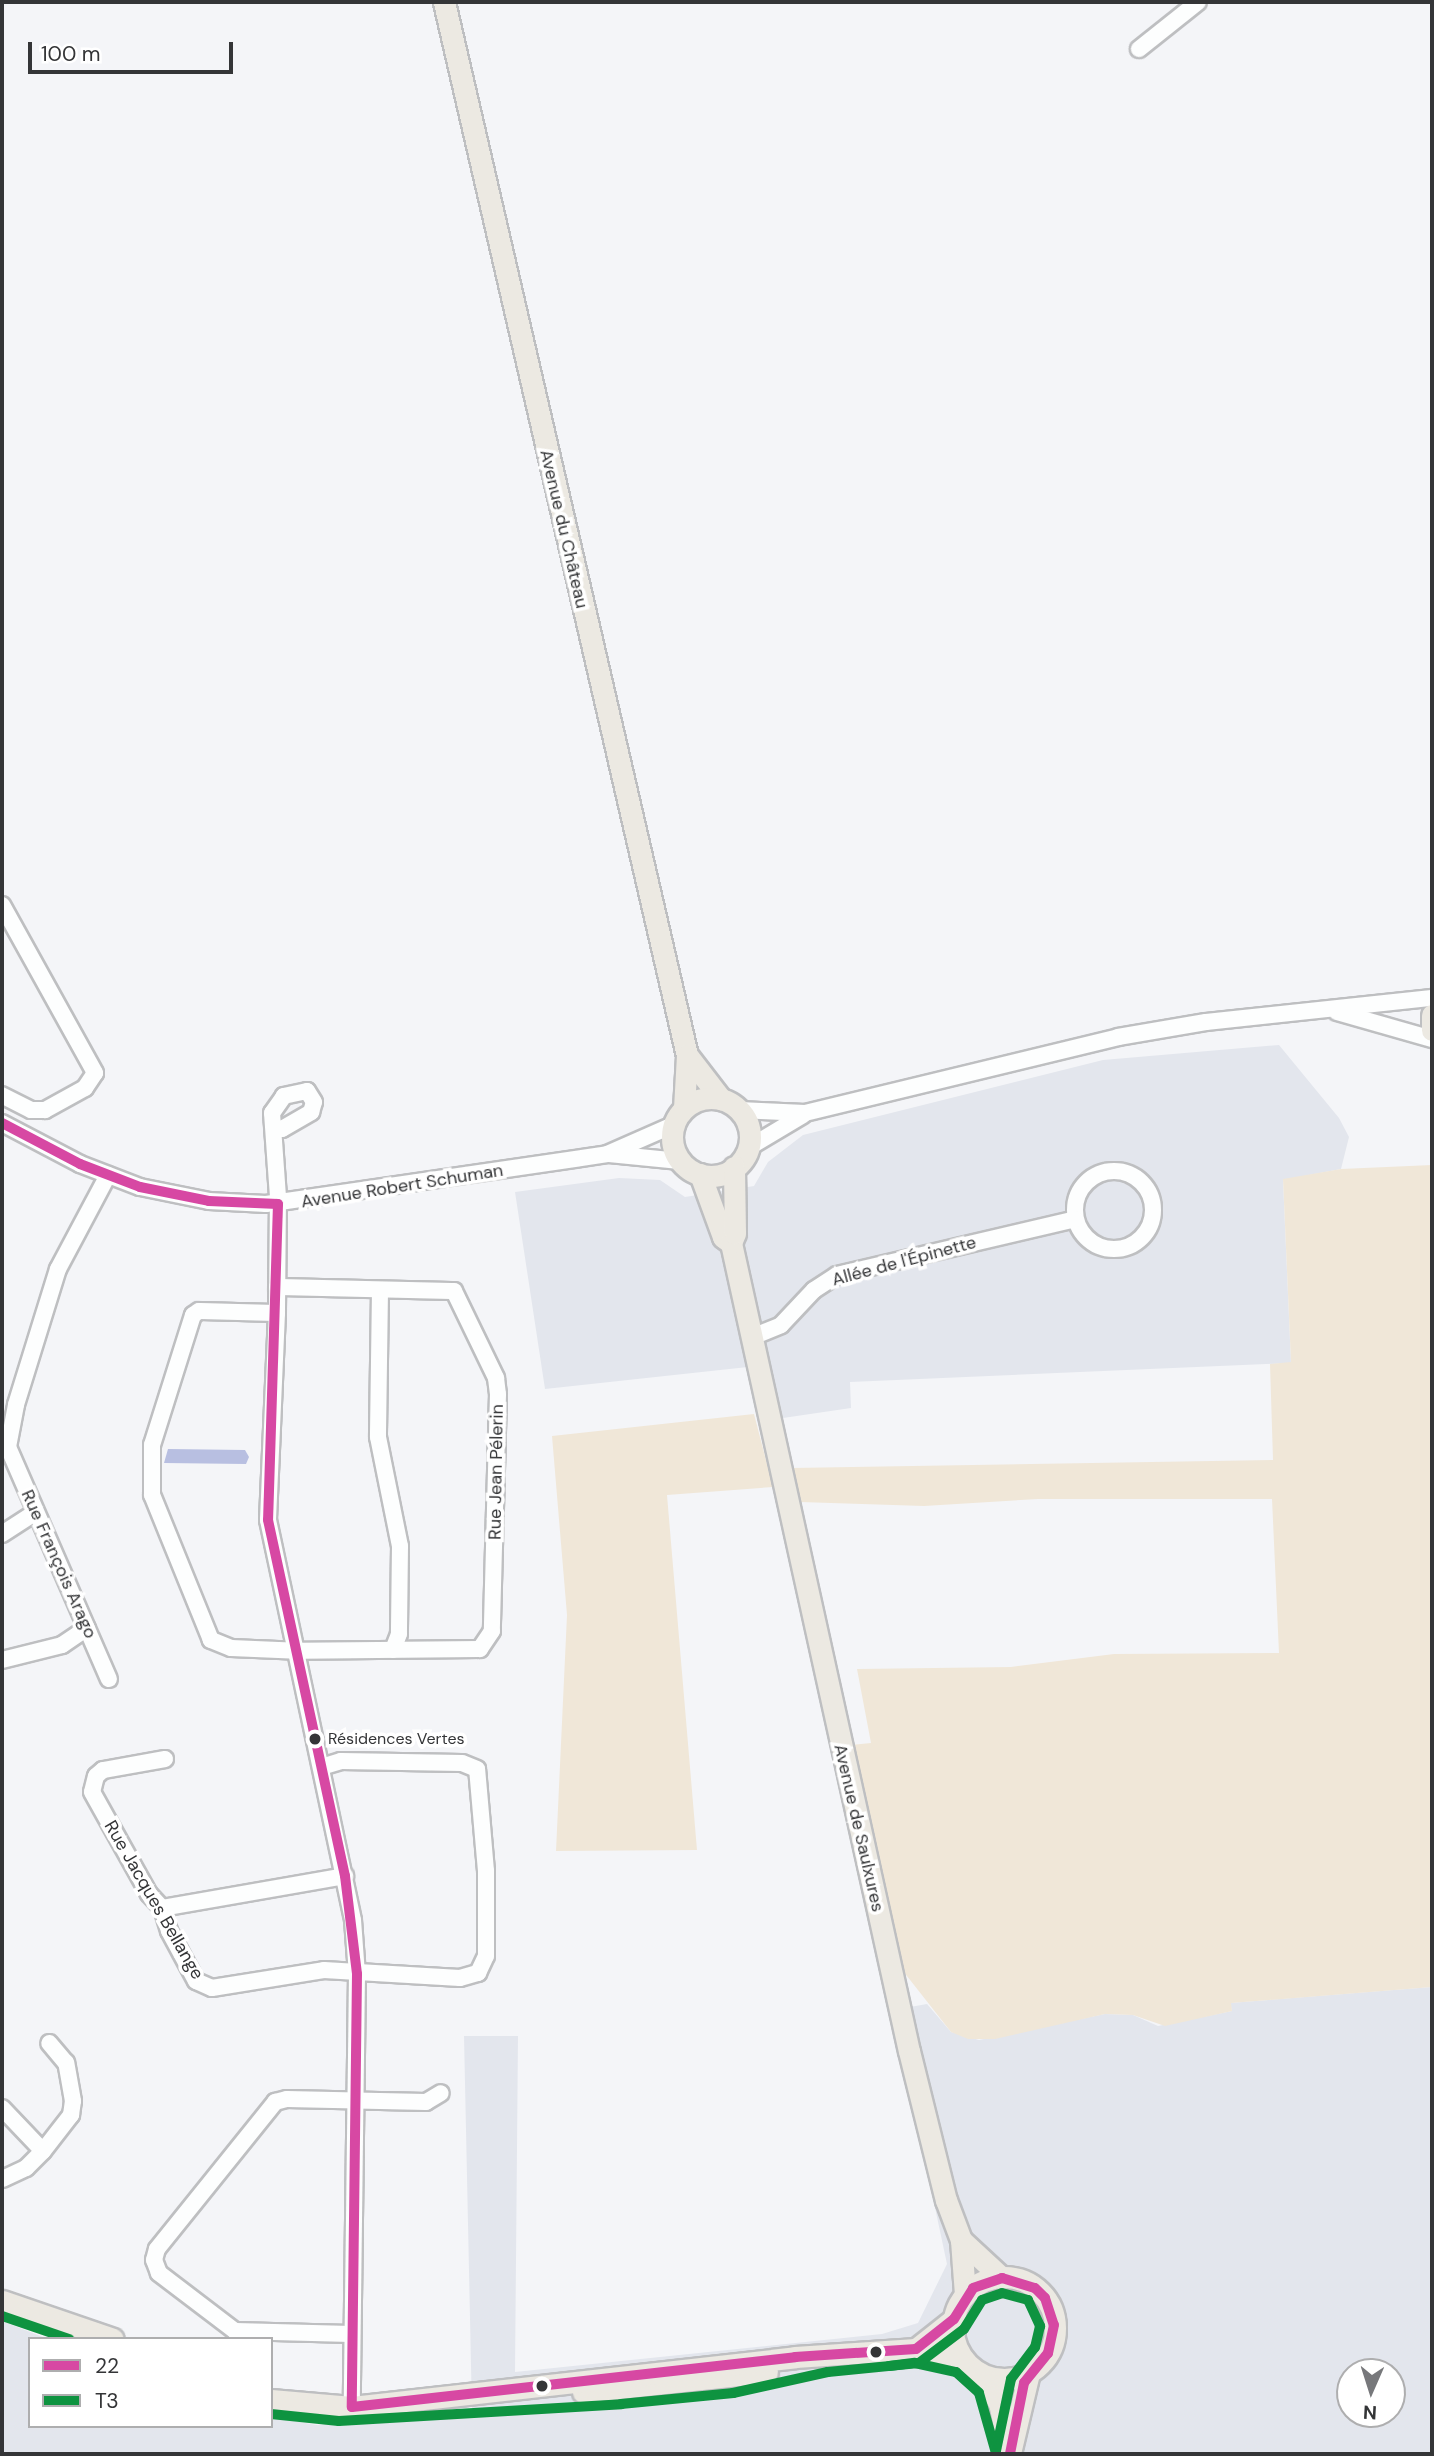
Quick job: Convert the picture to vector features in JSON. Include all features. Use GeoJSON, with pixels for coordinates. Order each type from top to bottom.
{"type":"FeatureCollection","features":[{"type":"Feature","properties":{"kind":"main road","name":"Avenue du Château"},"geometry":{"type":"LineString","coordinates":[[444,2],[687,1055],[678,1116]]}},
{"type":"Feature","properties":{"kind":"main road"},"geometry":{"type":"LineString","coordinates":[[1432,1015],[1432,1030]]}},
{"type":"Feature","properties":{"kind":"main road","name":"Avenue du Château"},"geometry":{"type":"LineString","coordinates":[[687,1055],[721,1099]]}},
{"type":"Feature","properties":{"kind":"main road"},"geometry":{"type":"LineString","coordinates":[[721,1099],[739,1110],[748,1124],[748,1149],[734,1167],[712,1176],[700,1174],[680,1161],[671,1138],[678,1116],[695,1101],[721,1099]]}},
{"type":"Feature","properties":{"kind":"main road"},"geometry":{"type":"LineString","coordinates":[[730,1243],[736,1233],[734,1167]]}},
{"type":"Feature","properties":{"kind":"main road"},"geometry":{"type":"LineString","coordinates":[[700,1174],[723,1237],[730,1243],[752,1337]]}},
{"type":"Feature","properties":{"kind":"main road","name":"Avenue de Saulxures"},"geometry":{"type":"LineString","coordinates":[[752,1337],[909,2051],[946,2200],[961,2240]]}},
{"type":"Feature","properties":{"kind":"main road"},"geometry":{"type":"LineString","coordinates":[[961,2240],[1002,2278],[1035,2288],[1052,2311],[1054,2340],[1041,2363],[1029,2373],[1014,2378],[982,2375]]}},
{"type":"Feature","properties":{"kind":"main road"},"geometry":{"type":"LineString","coordinates":[[961,2240],[965,2295],[954,2319],[954,2340],[963,2359],[982,2375],[999,2403],[1010,2454],[1029,2373]]}},
{"type":"Feature","properties":{"kind":"main road"},"geometry":{"type":"LineString","coordinates":[[965,2295],[982,2283],[1002,2278]]}},
{"type":"Feature","properties":{"kind":"main road"},"geometry":{"type":"LineString","coordinates":[[2,2301],[107,2337]]}},
{"type":"Feature","properties":{"kind":"main road"},"geometry":{"type":"LineString","coordinates":[[916,2349],[954,2319]]}},
{"type":"Feature","properties":{"kind":"main road"},"geometry":{"type":"LineString","coordinates":[[273,2400],[352,2407],[708,2366],[916,2349],[963,2359]]}},
{"type":"Feature","properties":{"kind":"main road"},"geometry":{"type":"LineString","coordinates":[[434,2399],[633,2389],[732,2379],[826,2358]]}},
{"type":"Feature","properties":{"kind":"main road"},"geometry":{"type":"LineString","coordinates":[[633,2389],[651,2377],[696,2373],[708,2366]]}},
{"type":"Feature","properties":{"kind":"street"},"geometry":{"type":"LineString","coordinates":[[1139,49],[1198,2]]}},
{"type":"Feature","properties":{"kind":"street"},"geometry":{"type":"LineString","coordinates":[[2,905],[95,1073],[85,1088],[45,1110],[32,1110],[2,1095]]}},
{"type":"Feature","properties":{"kind":"street"},"geometry":{"type":"LineString","coordinates":[[739,1110],[805,1113],[1118,1037],[1206,1022],[1331,1011],[1432,998]]}},
{"type":"Feature","properties":{"kind":"street"},"geometry":{"type":"LineString","coordinates":[[1331,1011],[1432,1039]]}},
{"type":"Feature","properties":{"kind":"street"},"geometry":{"type":"LineString","coordinates":[[748,1149],[805,1113]]}},
{"type":"Feature","properties":{"kind":"street","name":"Avenue Robert Schuman"},"geometry":{"type":"LineString","coordinates":[[607,1154],[678,1116]]}},
{"type":"Feature","properties":{"kind":"street","name":"Avenue Robert Schuman"},"geometry":{"type":"LineString","coordinates":[[2,1123],[108,1175],[209,1201],[278,1204],[607,1154],[680,1161]]}},
{"type":"Feature","properties":{"kind":"street"},"geometry":{"type":"LineString","coordinates":[[274,1128],[278,1204],[278,1313],[268,1520],[345,1876],[357,1974],[352,2407]]}},
{"type":"Feature","properties":{"kind":"street"},"geometry":{"type":"LineString","coordinates":[[1107,1171],[1138,1179],[1153,1206],[1143,1236],[1114,1249],[1094,1244],[1075,1219],[1081,1188],[1107,1171]]}},
{"type":"Feature","properties":{"kind":"street","name":"Rue François Arago"},"geometry":{"type":"LineString","coordinates":[[108,1175],[58,1269],[8,1436],[8,1447],[109,1679]]}},
{"type":"Feature","properties":{"kind":"street","name":"Allée de l'Épinette"},"geometry":{"type":"LineString","coordinates":[[752,1337],[781,1325],[814,1290],[837,1275],[1075,1219]]}},
{"type":"Feature","properties":{"kind":"street","name":"Rue Jean Pélerin"},"geometry":{"type":"LineString","coordinates":[[277,1287],[454,1291],[496,1378],[498,1394],[492,1632],[480,1649],[231,1648],[211,1640],[158,1517],[152,1495],[152,1445],[193,1315],[199,1311],[278,1313]]}},
{"type":"Feature","properties":{"kind":"street"},"geometry":{"type":"LineString","coordinates":[[380,1290],[378,1437],[400,1546],[399,1634],[393,1650]]}},
{"type":"Feature","properties":{"kind":"street"},"geometry":{"type":"LineString","coordinates":[[2,1534],[36,1512]]}},
{"type":"Feature","properties":{"kind":"street"},"geometry":{"type":"LineString","coordinates":[[2,1660],[62,1645],[87,1628]]}},
{"type":"Feature","properties":{"kind":"street","name":"Rue Jacques Bellange"},"geometry":{"type":"LineString","coordinates":[[165,1759],[103,1770],[96,1776],[92,1792],[149,1894],[162,1908],[169,1931],[203,1986],[212,1988],[324,1970],[357,1974]]}},
{"type":"Feature","properties":{"kind":"street"},"geometry":{"type":"LineString","coordinates":[[321,1767],[341,1761],[462,1763],[477,1769],[482,1783],[484,1966],[472,1977],[460,1978],[357,1974]]}},
{"type":"Feature","properties":{"kind":"street"},"geometry":{"type":"LineString","coordinates":[[162,1908],[345,1876]]}},
{"type":"Feature","properties":{"kind":"street"},"geometry":{"type":"LineString","coordinates":[[2,2179],[26,2168],[71,2115],[73,2101],[66,2063],[49,2043]]}},
{"type":"Feature","properties":{"kind":"street"},"geometry":{"type":"LineString","coordinates":[[351,2334],[236,2331],[159,2273],[154,2260],[157,2249],[268,2106],[287,2098],[426,2102],[441,2093]]}},
{"type":"Feature","properties":{"kind":"street"},"geometry":{"type":"LineString","coordinates":[[2,2108],[43,2151]]}},
{"type":"Feature","properties":{"kind":"shaded area"},"geometry":{"type":"Polygon","coordinates":[[[1279,1045],[1339,1118],[1349,1137],[1341,1169],[1283,1180],[1291,1363],[850,1382],[851,1408],[783,1418],[781,1411],[775,1411],[767,1365],[545,1389],[515,1192],[619,1178],[660,1180],[685,1197],[754,1186],[768,1162],[803,1135],[1103,1060],[1279,1045]]]}},
{"type":"Feature","properties":{"kind":"shaded area"},"geometry":{"type":"Polygon","coordinates":[[[1432,1165],[1432,1987],[1231,2003],[1232,2011],[1165,2026],[1133,2015],[1105,2014],[995,2039],[968,2039],[951,2032],[903,1971],[851,1745],[871,1743],[857,1669],[1011,1667],[1114,1654],[1279,1653],[1272,1499],[1038,1499],[924,1506],[800,1502],[792,1468],[1273,1460],[1270,1364],[1291,1362],[1283,1179],[1341,1169],[1432,1165]]]}},
{"type":"Feature","properties":{"kind":"shaded area"},"geometry":{"type":"Polygon","coordinates":[[[754,1414],[773,1487],[667,1495],[697,1850],[556,1851],[567,1615],[552,1436],[754,1414]]]}},
{"type":"Feature","properties":{"kind":"shaded area"},"geometry":{"type":"Polygon","coordinates":[[[1432,1987],[1432,2454],[2,2454],[2,2321],[43,2337],[28,2337],[28,2428],[273,2428],[273,2417],[317,2425],[472,2412],[464,2036],[518,2036],[515,2372],[882,2334],[918,2323],[947,2264],[893,2010],[927,2004],[951,2032],[979,2040],[1105,2014],[1133,2015],[1158,2026],[1232,2011],[1230,2003],[1432,1987]]]}},
{"type":"Feature","properties":{"kind":"water"},"geometry":{"type":"Polygon","coordinates":[[[168,1449],[245,1450],[249,1457],[246,1464],[164,1463],[168,1449]]]}},
{"type":"Feature","properties":{"kind":"transit line","name":"22"},"geometry":{"type":"LineString","coordinates":[[2,1123],[80,1164],[140,1187],[209,1201],[278,1204]]}},
{"type":"Feature","properties":{"kind":"transit line","name":"22"},"geometry":{"type":"LineString","coordinates":[[278,1204],[268,1520],[345,1876],[357,1974],[352,2407]]}},
{"type":"Feature","properties":{"kind":"transit line","name":"22"},"geometry":{"type":"LineString","coordinates":[[352,2407],[795,2357],[916,2349],[954,2319],[973,2288],[1002,2278],[1035,2288],[1045,2298],[1054,2325],[1048,2353],[1024,2383],[1010,2454]]}},
{"type":"Feature","properties":{"kind":"transit line","name":"T3"},"geometry":{"type":"LineString","coordinates":[[273,2414],[339,2421],[621,2404],[733,2393],[828,2372],[919,2363],[964,2329],[982,2300],[1002,2293],[1028,2300],[1040,2326],[1035,2347],[1011,2379],[996,2451]]}},
{"type":"Feature","properties":{"kind":"transit line","name":"T3"},"geometry":{"type":"LineString","coordinates":[[2,2316],[63,2337]]}},
{"type":"Feature","properties":{"kind":"transit line","name":"T3"},"geometry":{"type":"LineString","coordinates":[[889,2366],[915,2363],[956,2372],[979,2393],[996,2453]]}},
{"type":"Feature","properties":{"kind":"place","name":"Résidences Vertes"},"geometry":{"type":"Point","coordinates":[315,1739]}}]}
